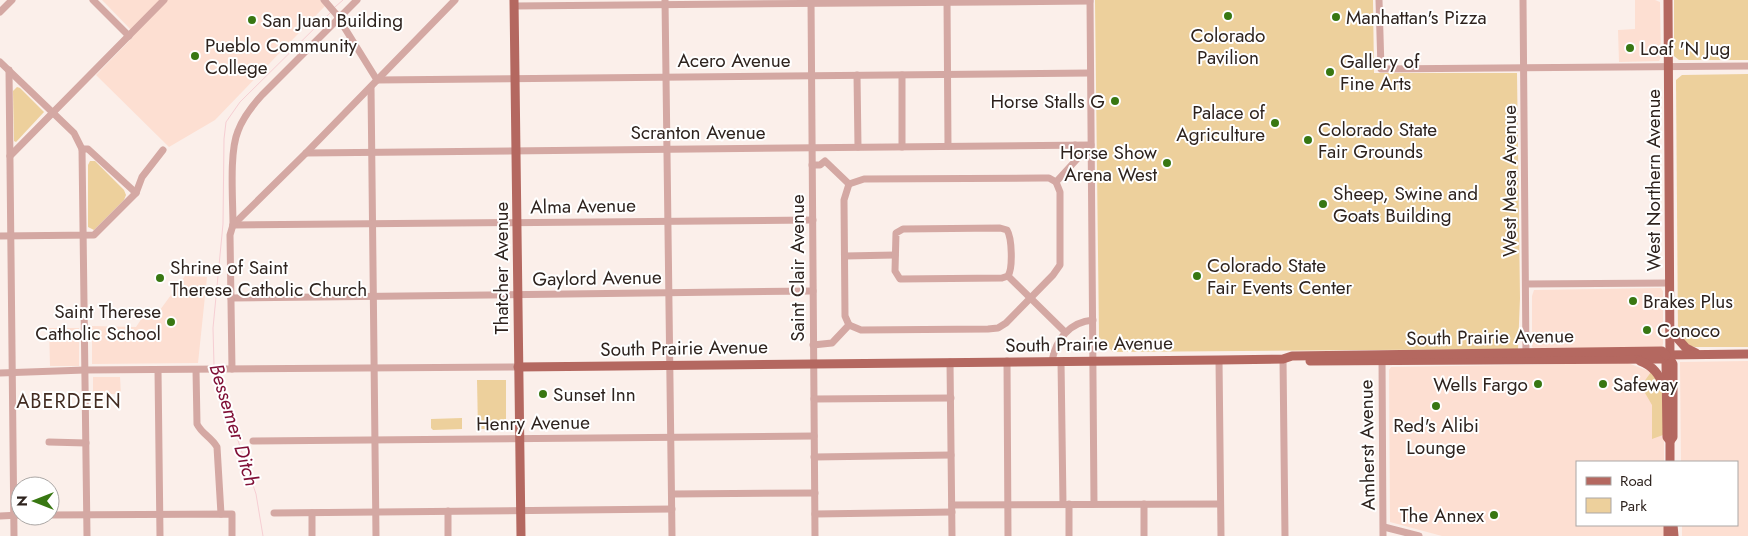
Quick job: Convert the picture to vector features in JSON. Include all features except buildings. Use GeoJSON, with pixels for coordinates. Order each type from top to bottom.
{"type":"FeatureCollection","features":[{"type":"Feature","properties":{"kind":"main road","name":"West Northern Avenue"},"geometry":{"type":"LineString","coordinates":[[1668,0],[1670,330],[1666,363],[1666,392],[1667,437],[1670,441]]}},
{"type":"Feature","properties":{"kind":"main road","name":"Thatcher Avenue"},"geometry":{"type":"LineString","coordinates":[[514,3],[521,536]]}},
{"type":"Feature","properties":{"kind":"main road"},"geometry":{"type":"LineString","coordinates":[[1670,330],[1686,348],[1699,355]]}},
{"type":"Feature","properties":{"kind":"main road","name":"South Prairie Avenue"},"geometry":{"type":"LineString","coordinates":[[1526,357],[1662,351],[1668,356]]}},
{"type":"Feature","properties":{"kind":"main road","name":"South Prairie Avenue"},"geometry":{"type":"LineString","coordinates":[[518,367],[1219,360],[1283,358],[1292,356],[1662,359],[1668,356],[1748,354]]}},
{"type":"Feature","properties":{"kind":"main road","name":"West Northern Avenue"},"geometry":{"type":"LineString","coordinates":[[1668,356],[1673,364],[1673,437],[1670,441],[1670,461]]}},
{"type":"Feature","properties":{"kind":"main road"},"geometry":{"type":"LineString","coordinates":[[1635,359],[1650,365],[1654,369],[1660,377],[1666,392]]}},
{"type":"Feature","properties":{"kind":"street"},"geometry":{"type":"LineString","coordinates":[[0,12],[12,0]]}},
{"type":"Feature","properties":{"kind":"street"},"geometry":{"type":"LineString","coordinates":[[93,0],[129,36]]}},
{"type":"Feature","properties":{"kind":"street"},"geometry":{"type":"LineString","coordinates":[[10,156],[164,0]]}},
{"type":"Feature","properties":{"kind":"street"},"geometry":{"type":"LineString","coordinates":[[230,370],[230,235],[233,225],[234,145],[238,130],[247,112],[337,16],[357,0]]}},
{"type":"Feature","properties":{"kind":"street"},"geometry":{"type":"LineString","coordinates":[[233,225],[455,0]]}},
{"type":"Feature","properties":{"kind":"street"},"geometry":{"type":"LineString","coordinates":[[1379,0],[1380,69],[1748,66]]}},
{"type":"Feature","properties":{"kind":"street","name":"West Mesa Avenue"},"geometry":{"type":"LineString","coordinates":[[1523,0],[1526,357]]}},
{"type":"Feature","properties":{"kind":"street"},"geometry":{"type":"LineString","coordinates":[[947,1],[948,146]]}},
{"type":"Feature","properties":{"kind":"street"},"geometry":{"type":"LineString","coordinates":[[514,3],[1090,1],[1094,504]]}},
{"type":"Feature","properties":{"kind":"street"},"geometry":{"type":"LineString","coordinates":[[666,2],[672,536]]}},
{"type":"Feature","properties":{"kind":"street","name":"Saint Clair Avenue"},"geometry":{"type":"LineString","coordinates":[[811,2],[815,536]]}},
{"type":"Feature","properties":{"kind":"street"},"geometry":{"type":"LineString","coordinates":[[327,3],[377,80]]}},
{"type":"Feature","properties":{"kind":"street"},"geometry":{"type":"LineString","coordinates":[[0,62],[78,137],[82,149],[87,536]]}},
{"type":"Feature","properties":{"kind":"street"},"geometry":{"type":"LineString","coordinates":[[9,70],[12,372],[16,476]]}},
{"type":"Feature","properties":{"kind":"street","name":"Acero Avenue"},"geometry":{"type":"LineString","coordinates":[[377,80],[1090,73]]}},
{"type":"Feature","properties":{"kind":"street"},"geometry":{"type":"LineString","coordinates":[[857,75],[858,147]]}},
{"type":"Feature","properties":{"kind":"street"},"geometry":{"type":"LineString","coordinates":[[902,75],[902,147]]}},
{"type":"Feature","properties":{"kind":"street"},"geometry":{"type":"LineString","coordinates":[[371,87],[376,536]]}},
{"type":"Feature","properties":{"kind":"street"},"geometry":{"type":"LineString","coordinates":[[1075,145],[1075,153],[1078,158],[1091,162]]}},
{"type":"Feature","properties":{"kind":"street","name":"Scranton Avenue"},"geometry":{"type":"LineString","coordinates":[[306,153],[1091,145]]}},
{"type":"Feature","properties":{"kind":"street"},"geometry":{"type":"LineString","coordinates":[[812,165],[820,165],[825,161],[828,147]]}},
{"type":"Feature","properties":{"kind":"street"},"geometry":{"type":"LineString","coordinates":[[82,149],[88,149],[136,193]]}},
{"type":"Feature","properties":{"kind":"street"},"geometry":{"type":"LineString","coordinates":[[0,236],[94,235],[136,193],[142,177],[163,150]]}},
{"type":"Feature","properties":{"kind":"street"},"geometry":{"type":"LineString","coordinates":[[1056,182],[1078,158]]}},
{"type":"Feature","properties":{"kind":"street"},"geometry":{"type":"LineString","coordinates":[[825,161],[849,184]]}},
{"type":"Feature","properties":{"kind":"street"},"geometry":{"type":"LineString","coordinates":[[1049,178],[1056,182],[1060,192],[1060,265],[1057,271],[1006,323],[993,328],[861,330],[849,326],[845,316],[844,200],[849,184],[859,180],[874,179],[1049,178]]}},
{"type":"Feature","properties":{"kind":"street","name":"Alma Avenue"},"geometry":{"type":"LineString","coordinates":[[233,225],[813,220]]}},
{"type":"Feature","properties":{"kind":"street"},"geometry":{"type":"LineString","coordinates":[[1004,228],[1009,233],[1010,238],[1010,268],[1008,276],[1002,278],[903,279],[896,274],[896,233],[901,229],[1004,228]]}},
{"type":"Feature","properties":{"kind":"street"},"geometry":{"type":"LineString","coordinates":[[845,256],[895,255]]}},
{"type":"Feature","properties":{"kind":"street"},"geometry":{"type":"LineString","coordinates":[[1008,276],[1065,332]]}},
{"type":"Feature","properties":{"kind":"street"},"geometry":{"type":"LineString","coordinates":[[1526,284],[1670,283]]}},
{"type":"Feature","properties":{"kind":"street","name":"Gaylord Avenue"},"geometry":{"type":"LineString","coordinates":[[231,298],[813,291]]}},
{"type":"Feature","properties":{"kind":"street"},"geometry":{"type":"LineString","coordinates":[[1069,536],[1056,347],[1065,332],[1077,324],[1093,320]]}},
{"type":"Feature","properties":{"kind":"street"},"geometry":{"type":"LineString","coordinates":[[813,345],[832,342],[849,326]]}},
{"type":"Feature","properties":{"kind":"street"},"geometry":{"type":"LineString","coordinates":[[1283,358],[1285,536]]}},
{"type":"Feature","properties":{"kind":"street","name":"Amherst Avenue"},"geometry":{"type":"LineString","coordinates":[[1382,358],[1383,536]]}},
{"type":"Feature","properties":{"kind":"street"},"geometry":{"type":"LineString","coordinates":[[1219,360],[1221,536]]}},
{"type":"Feature","properties":{"kind":"street"},"geometry":{"type":"LineString","coordinates":[[1007,361],[1008,536]]}},
{"type":"Feature","properties":{"kind":"street"},"geometry":{"type":"LineString","coordinates":[[950,362],[952,536]]}},
{"type":"Feature","properties":{"kind":"street","name":"South Prairie Avenue"},"geometry":{"type":"LineString","coordinates":[[0,373],[85,370],[518,367]]}},
{"type":"Feature","properties":{"kind":"street"},"geometry":{"type":"LineString","coordinates":[[158,370],[160,536]]}},
{"type":"Feature","properties":{"kind":"street"},"geometry":{"type":"LineString","coordinates":[[196,370],[197,424],[201,432],[212,439],[217,447],[221,514]]}},
{"type":"Feature","properties":{"kind":"street"},"geometry":{"type":"LineString","coordinates":[[814,400],[951,398]]}},
{"type":"Feature","properties":{"kind":"street","name":"Henry Avenue"},"geometry":{"type":"LineString","coordinates":[[253,441],[814,436]]}},
{"type":"Feature","properties":{"kind":"street"},"geometry":{"type":"LineString","coordinates":[[49,442],[86,442]]}},
{"type":"Feature","properties":{"kind":"street"},"geometry":{"type":"LineString","coordinates":[[814,457],[951,455]]}},
{"type":"Feature","properties":{"kind":"street"},"geometry":{"type":"LineString","coordinates":[[672,494],[815,493]]}},
{"type":"Feature","properties":{"kind":"street"},"geometry":{"type":"LineString","coordinates":[[1144,504],[1144,536]]}},
{"type":"Feature","properties":{"kind":"street"},"geometry":{"type":"LineString","coordinates":[[815,514],[1008,505],[1220,504]]}},
{"type":"Feature","properties":{"kind":"street"},"geometry":{"type":"LineString","coordinates":[[274,513],[672,509]]}},
{"type":"Feature","properties":{"kind":"street"},"geometry":{"type":"LineString","coordinates":[[448,511],[448,536]]}},
{"type":"Feature","properties":{"kind":"street"},"geometry":{"type":"LineString","coordinates":[[312,513],[312,536]]}},
{"type":"Feature","properties":{"kind":"street"},"geometry":{"type":"LineString","coordinates":[[60,515],[232,514],[232,536]]}},
{"type":"Feature","properties":{"kind":"street"},"geometry":{"type":"LineString","coordinates":[[1384,527],[1419,536]]}},
{"type":"Feature","properties":{"kind":"shaded area","name":"Pueblo Community College"},"geometry":{"type":"Polygon","coordinates":[[[102,0],[320,0],[325,6],[215,120],[169,147],[96,75],[133,37],[134,33],[102,0]]]}},
{"type":"Feature","properties":{"kind":"shaded area"},"geometry":{"type":"Polygon","coordinates":[[[1635,0],[1655,0],[1660,2],[1661,57],[1659,61],[1619,62],[1618,30],[1635,29],[1635,0]]]}},
{"type":"Feature","properties":{"kind":"shaded area","name":"Saint Therese Catholic School"},"geometry":{"type":"Polygon","coordinates":[[[185,276],[207,277],[198,363],[92,364],[92,326],[136,327],[142,318],[154,316],[160,310],[185,276]]]}},
{"type":"Feature","properties":{"kind":"shaded area"},"geometry":{"type":"Polygon","coordinates":[[[1661,288],[1663,291],[1662,347],[1535,349],[1532,347],[1532,296],[1534,290],[1661,288]]]}},
{"type":"Feature","properties":{"kind":"shaded area"},"geometry":{"type":"Polygon","coordinates":[[[49,328],[79,328],[79,366],[50,366],[49,328]]]}},
{"type":"Feature","properties":{"kind":"shaded area"},"geometry":{"type":"Polygon","coordinates":[[[1748,361],[1748,536],[1682,536],[1682,526],[1738,526],[1738,461],[1681,461],[1680,362],[1748,361]]]}},
{"type":"Feature","properties":{"kind":"shaded area"},"geometry":{"type":"Polygon","coordinates":[[[1628,363],[1654,373],[1664,397],[1664,461],[1576,461],[1576,526],[1665,526],[1665,536],[1442,536],[1390,522],[1389,370],[1391,367],[1628,363]]]}},
{"type":"Feature","properties":{"kind":"shaded area"},"geometry":{"type":"Polygon","coordinates":[[[93,377],[120,377],[121,394],[93,394],[93,377]]]}},
{"type":"Feature","properties":{"kind":"green space","name":"Colorado State Fair Grounds"},"geometry":{"type":"Polygon","coordinates":[[[1095,0],[1373,0],[1374,73],[1517,73],[1520,298],[1518,349],[1113,352],[1099,337],[1095,0]]]}},
{"type":"Feature","properties":{"kind":"green space"},"geometry":{"type":"Polygon","coordinates":[[[1674,0],[1748,0],[1748,60],[1679,60],[1674,56],[1674,0]]]}},
{"type":"Feature","properties":{"kind":"green space"},"geometry":{"type":"Polygon","coordinates":[[[1748,74],[1748,347],[1695,347],[1687,345],[1678,332],[1676,80],[1682,75],[1748,74]]]}},
{"type":"Feature","properties":{"kind":"green space"},"geometry":{"type":"Polygon","coordinates":[[[17,87],[44,112],[16,142],[14,141],[13,91],[17,87]]]}},
{"type":"Feature","properties":{"kind":"green space"},"geometry":{"type":"Polygon","coordinates":[[[90,161],[95,161],[124,190],[126,195],[124,200],[94,230],[88,227],[88,165],[90,161]]]}},
{"type":"Feature","properties":{"kind":"green space"},"geometry":{"type":"Polygon","coordinates":[[[1651,372],[1663,390],[1663,435],[1652,439],[1652,405],[1641,386],[1651,372]]]}},
{"type":"Feature","properties":{"kind":"green space"},"geometry":{"type":"Polygon","coordinates":[[[477,380],[506,380],[506,429],[478,429],[477,380]]]}},
{"type":"Feature","properties":{"kind":"green space"},"geometry":{"type":"Polygon","coordinates":[[[462,418],[462,429],[433,430],[431,428],[431,419],[462,418]]]}},
{"type":"Feature","properties":{"kind":"waterway","name":"Bessemer Ditch"},"geometry":{"type":"LineString","coordinates":[[335,7],[343,0]]}},
{"type":"Feature","properties":{"kind":"waterway","name":"Bessemer Ditch"},"geometry":{"type":"LineString","coordinates":[[214,365],[213,328],[223,224],[226,122],[240,102],[331,12]]}},
{"type":"Feature","properties":{"kind":"waterway","name":"Bessemer Ditch"},"geometry":{"type":"LineString","coordinates":[[215,372],[256,494],[263,536]]}},
{"type":"Feature","properties":{"kind":"place","name":"Colorado Pavilion"},"geometry":{"type":"Point","coordinates":[1228,16]}},
{"type":"Feature","properties":{"kind":"place","name":"Manhattan's Pizza"},"geometry":{"type":"Point","coordinates":[1336,17]}},
{"type":"Feature","properties":{"kind":"place","name":"San Juan Building"},"geometry":{"type":"Point","coordinates":[252,20]}},
{"type":"Feature","properties":{"kind":"place","name":"Loaf 'N Jug"},"geometry":{"type":"Point","coordinates":[1630,48]}},
{"type":"Feature","properties":{"kind":"place","name":"Pueblo Community College"},"geometry":{"type":"Point","coordinates":[195,56]}},
{"type":"Feature","properties":{"kind":"place","name":"Gallery of Fine Arts"},"geometry":{"type":"Point","coordinates":[1330,72]}},
{"type":"Feature","properties":{"kind":"place","name":"Horse Stalls G"},"geometry":{"type":"Point","coordinates":[1115,101]}},
{"type":"Feature","properties":{"kind":"place","name":"Palace of Agriculture"},"geometry":{"type":"Point","coordinates":[1275,123]}},
{"type":"Feature","properties":{"kind":"place","name":"Colorado State Fair Grounds"},"geometry":{"type":"Point","coordinates":[1308,140]}},
{"type":"Feature","properties":{"kind":"place","name":"Horse Show Arena West"},"geometry":{"type":"Point","coordinates":[1167,163]}},
{"type":"Feature","properties":{"kind":"place","name":"Sheep, Swine and Goats Building"},"geometry":{"type":"Point","coordinates":[1323,204]}},
{"type":"Feature","properties":{"kind":"place","name":"Colorado State Fair Events Center"},"geometry":{"type":"Point","coordinates":[1197,276]}},
{"type":"Feature","properties":{"kind":"place","name":"Shrine of Saint Therese Catholic Church"},"geometry":{"type":"Point","coordinates":[160,278]}},
{"type":"Feature","properties":{"kind":"place","name":"Brakes Plus"},"geometry":{"type":"Point","coordinates":[1633,301]}},
{"type":"Feature","properties":{"kind":"place","name":"Saint Therese Catholic School"},"geometry":{"type":"Point","coordinates":[171,322]}},
{"type":"Feature","properties":{"kind":"place","name":"Conoco"},"geometry":{"type":"Point","coordinates":[1647,330]}},
{"type":"Feature","properties":{"kind":"place","name":"Wells Fargo"},"geometry":{"type":"Point","coordinates":[1538,384]}},
{"type":"Feature","properties":{"kind":"place","name":"Safeway"},"geometry":{"type":"Point","coordinates":[1603,384]}},
{"type":"Feature","properties":{"kind":"place","name":"Sunset Inn"},"geometry":{"type":"Point","coordinates":[543,394]}},
{"type":"Feature","properties":{"kind":"place","name":"Red's Alibi Lounge"},"geometry":{"type":"Point","coordinates":[1436,406]}},
{"type":"Feature","properties":{"kind":"place","name":"The Annex"},"geometry":{"type":"Point","coordinates":[1494,515]}},
{"type":"Feature","properties":{"kind":"district","name":"ABERDEEN"},"geometry":{"type":"Point","coordinates":[69,401]}}]}
